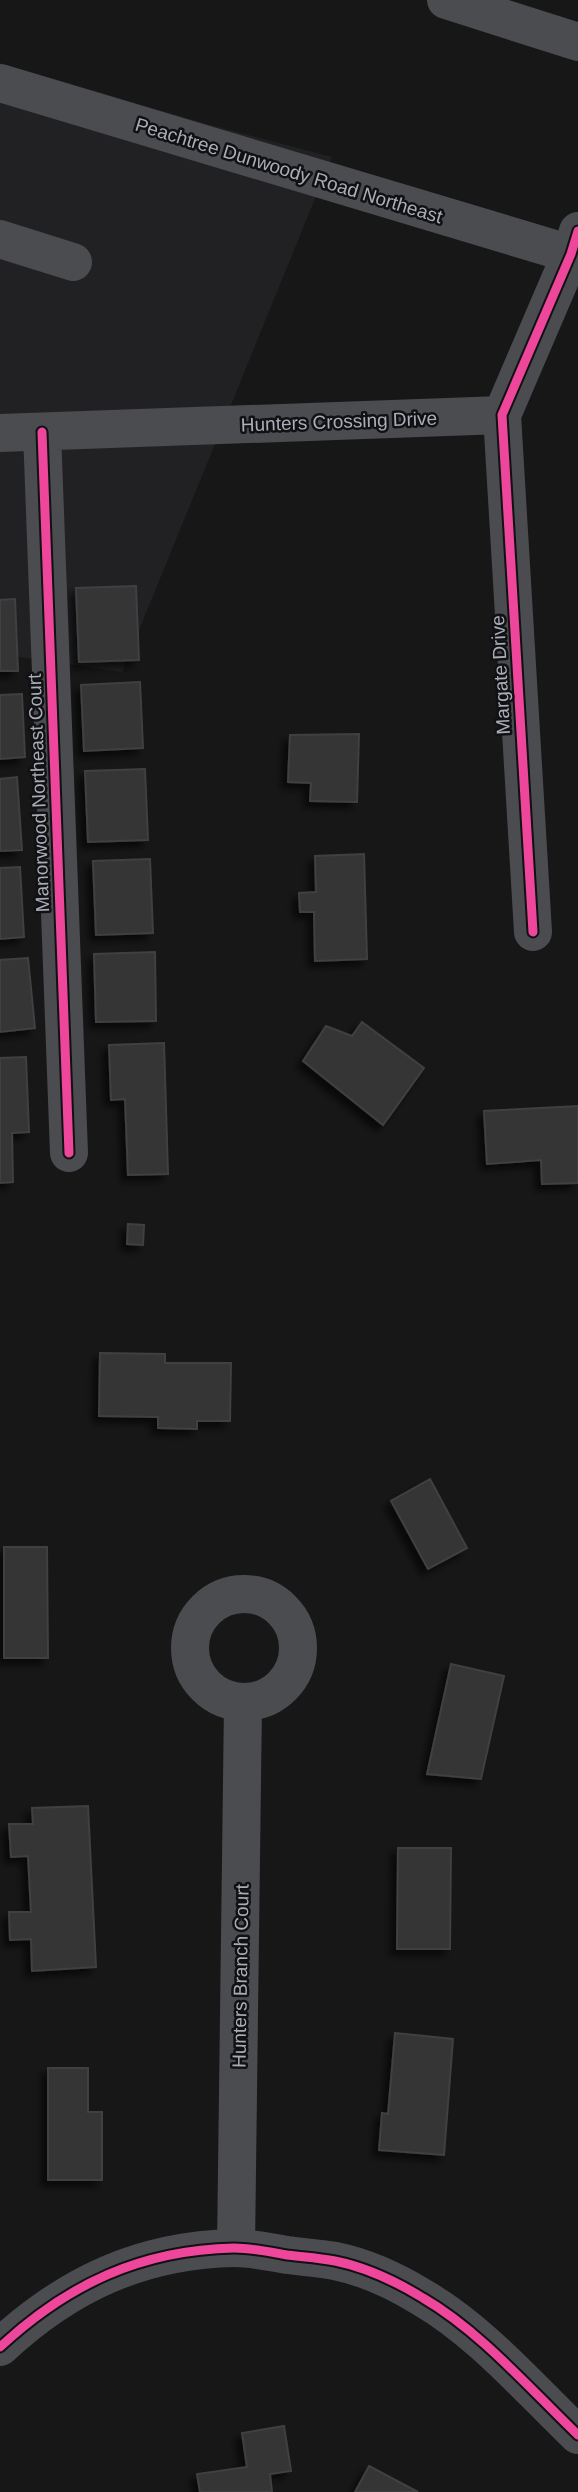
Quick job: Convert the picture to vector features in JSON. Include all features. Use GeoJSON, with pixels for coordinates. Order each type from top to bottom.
{"type":"FeatureCollection","features":[{"type":"Feature","properties":{"kind":"street"},"geometry":{"type":"LineString","coordinates":[[446,0],[523,11],[578,42]]}},
{"type":"Feature","properties":{"kind":"street","name":"Peachtree Dunwoody Road Northeast"},"geometry":{"type":"LineString","coordinates":[[0,83],[576,247]]}},
{"type":"Feature","properties":{"kind":"street"},"geometry":{"type":"LineString","coordinates":[[0,239],[73,262]]}},
{"type":"Feature","properties":{"kind":"street"},"geometry":{"type":"LineString","coordinates":[[502,415],[576,247]]}},
{"type":"Feature","properties":{"kind":"street","name":"Hunters Crossing Drive"},"geometry":{"type":"LineString","coordinates":[[0,433],[502,415]]}},
{"type":"Feature","properties":{"kind":"street","name":"Margate Drive"},"geometry":{"type":"LineString","coordinates":[[502,415],[533,932]]}},
{"type":"Feature","properties":{"kind":"street","name":"Manorwood Northeast Court"},"geometry":{"type":"LineString","coordinates":[[43,432],[69,1153]]}},
{"type":"Feature","properties":{"kind":"street","name":"Hunters Branch Court"},"geometry":{"type":"LineString","coordinates":[[236,2248],[243,1703]]}},
{"type":"Feature","properties":{"kind":"street"},"geometry":{"type":"LineString","coordinates":[[0,2347],[29,2320],[71,2291],[124,2267],[180,2252],[236,2248],[336,2261],[381,2276],[424,2298],[472,2333],[578,2435]]}},
{"type":"Feature","properties":{"kind":"shaded area"},"geometry":{"type":"Polygon","coordinates":[[[0,63],[203,123],[332,157],[122,672],[0,654],[0,63]]]}},
{"type":"Feature","properties":{"kind":"building"},"geometry":{"type":"Polygon","coordinates":[[[136,586],[139,660],[79,662],[76,588],[136,586]]]}},
{"type":"Feature","properties":{"kind":"building"},"geometry":{"type":"Polygon","coordinates":[[[15,599],[18,671],[0,671],[0,600],[15,599]]]}},
{"type":"Feature","properties":{"kind":"building"},"geometry":{"type":"Polygon","coordinates":[[[140,682],[143,748],[84,751],[81,685],[140,682]]]}},
{"type":"Feature","properties":{"kind":"building"},"geometry":{"type":"Polygon","coordinates":[[[22,694],[25,757],[0,759],[0,695],[22,694]]]}},
{"type":"Feature","properties":{"kind":"building"},"geometry":{"type":"Polygon","coordinates":[[[359,734],[357,802],[310,801],[311,783],[288,782],[290,735],[359,734]]]}},
{"type":"Feature","properties":{"kind":"building"},"geometry":{"type":"Polygon","coordinates":[[[145,769],[148,840],[88,842],[85,771],[145,769]]]}},
{"type":"Feature","properties":{"kind":"building"},"geometry":{"type":"Polygon","coordinates":[[[17,777],[22,850],[0,851],[0,779],[17,777]]]}},
{"type":"Feature","properties":{"kind":"building"},"geometry":{"type":"Polygon","coordinates":[[[364,854],[367,959],[315,961],[314,912],[300,912],[299,893],[316,892],[315,856],[364,854]]]}},
{"type":"Feature","properties":{"kind":"building"},"geometry":{"type":"Polygon","coordinates":[[[150,859],[153,933],[96,935],[93,861],[150,859]]]}},
{"type":"Feature","properties":{"kind":"building"},"geometry":{"type":"Polygon","coordinates":[[[20,867],[24,937],[0,939],[0,868],[20,867]]]}},
{"type":"Feature","properties":{"kind":"building"},"geometry":{"type":"Polygon","coordinates":[[[155,952],[156,1021],[96,1022],[94,954],[155,952]]]}},
{"type":"Feature","properties":{"kind":"building"},"geometry":{"type":"Polygon","coordinates":[[[28,958],[35,1028],[0,1032],[0,960],[28,958]]]}},
{"type":"Feature","properties":{"kind":"building"},"geometry":{"type":"Polygon","coordinates":[[[362,1022],[424,1068],[383,1125],[303,1061],[326,1026],[352,1036],[362,1022]]]}},
{"type":"Feature","properties":{"kind":"building"},"geometry":{"type":"Polygon","coordinates":[[[164,1043],[168,1174],[128,1175],[125,1099],[111,1100],[109,1045],[164,1043]]]}},
{"type":"Feature","properties":{"kind":"building"},"geometry":{"type":"Polygon","coordinates":[[[26,1057],[29,1132],[12,1133],[13,1182],[0,1183],[0,1058],[26,1057]]]}},
{"type":"Feature","properties":{"kind":"building"},"geometry":{"type":"Polygon","coordinates":[[[578,1106],[578,1183],[542,1184],[541,1160],[487,1164],[484,1111],[578,1106]]]}},
{"type":"Feature","properties":{"kind":"building"},"geometry":{"type":"Polygon","coordinates":[[[128,1224],[144,1225],[143,1245],[127,1244],[128,1224]]]}},
{"type":"Feature","properties":{"kind":"building"},"geometry":{"type":"Polygon","coordinates":[[[100,1353],[165,1354],[165,1363],[231,1363],[230,1421],[197,1421],[197,1429],[158,1428],[158,1417],[99,1416],[100,1353]]]}},
{"type":"Feature","properties":{"kind":"building"},"geometry":{"type":"Polygon","coordinates":[[[430,1479],[467,1548],[428,1569],[391,1501],[430,1479]]]}},
{"type":"Feature","properties":{"kind":"building"},"geometry":{"type":"Polygon","coordinates":[[[4,1547],[47,1547],[48,1658],[4,1658],[4,1547]]]}},
{"type":"Feature","properties":{"kind":"building"},"geometry":{"type":"Polygon","coordinates":[[[451,1664],[504,1676],[481,1779],[427,1774],[451,1664]]]}},
{"type":"Feature","properties":{"kind":"building"},"geometry":{"type":"Polygon","coordinates":[[[88,1806],[96,1967],[32,1971],[31,1939],[10,1940],[9,1912],[31,1912],[28,1856],[11,1857],[9,1824],[33,1824],[32,1808],[88,1806]]]}},
{"type":"Feature","properties":{"kind":"building"},"geometry":{"type":"Polygon","coordinates":[[[398,1848],[451,1848],[450,1949],[397,1949],[398,1848]]]}},
{"type":"Feature","properties":{"kind":"building"},"geometry":{"type":"Polygon","coordinates":[[[395,2033],[453,2039],[444,2155],[379,2150],[382,2113],[388,2114],[395,2033]]]}},
{"type":"Feature","properties":{"kind":"building"},"geometry":{"type":"Polygon","coordinates":[[[48,2068],[88,2068],[88,2112],[102,2112],[102,2180],[48,2180],[48,2068]]]}},
{"type":"Feature","properties":{"kind":"building"},"geometry":{"type":"Polygon","coordinates":[[[284,2426],[291,2471],[270,2474],[272,2492],[200,2492],[197,2474],[247,2467],[242,2433],[284,2426]]]}},
{"type":"Feature","properties":{"kind":"building"},"geometry":{"type":"Polygon","coordinates":[[[369,2466],[418,2492],[355,2492],[369,2466]]]}},
{"type":"Feature","properties":{"kind":"cycle path"},"geometry":{"type":"LineString","coordinates":[[533,932],[502,415],[571,254],[578,231]]}},
{"type":"Feature","properties":{"kind":"cycle path"},"geometry":{"type":"LineString","coordinates":[[42,432],[69,1153]]}},
{"type":"Feature","properties":{"kind":"cycle path"},"geometry":{"type":"LineString","coordinates":[[0,2347],[52,2305],[79,2289],[108,2275],[168,2255],[241,2248],[329,2260],[380,2276],[444,2311],[504,2362],[578,2435]]}}]}
